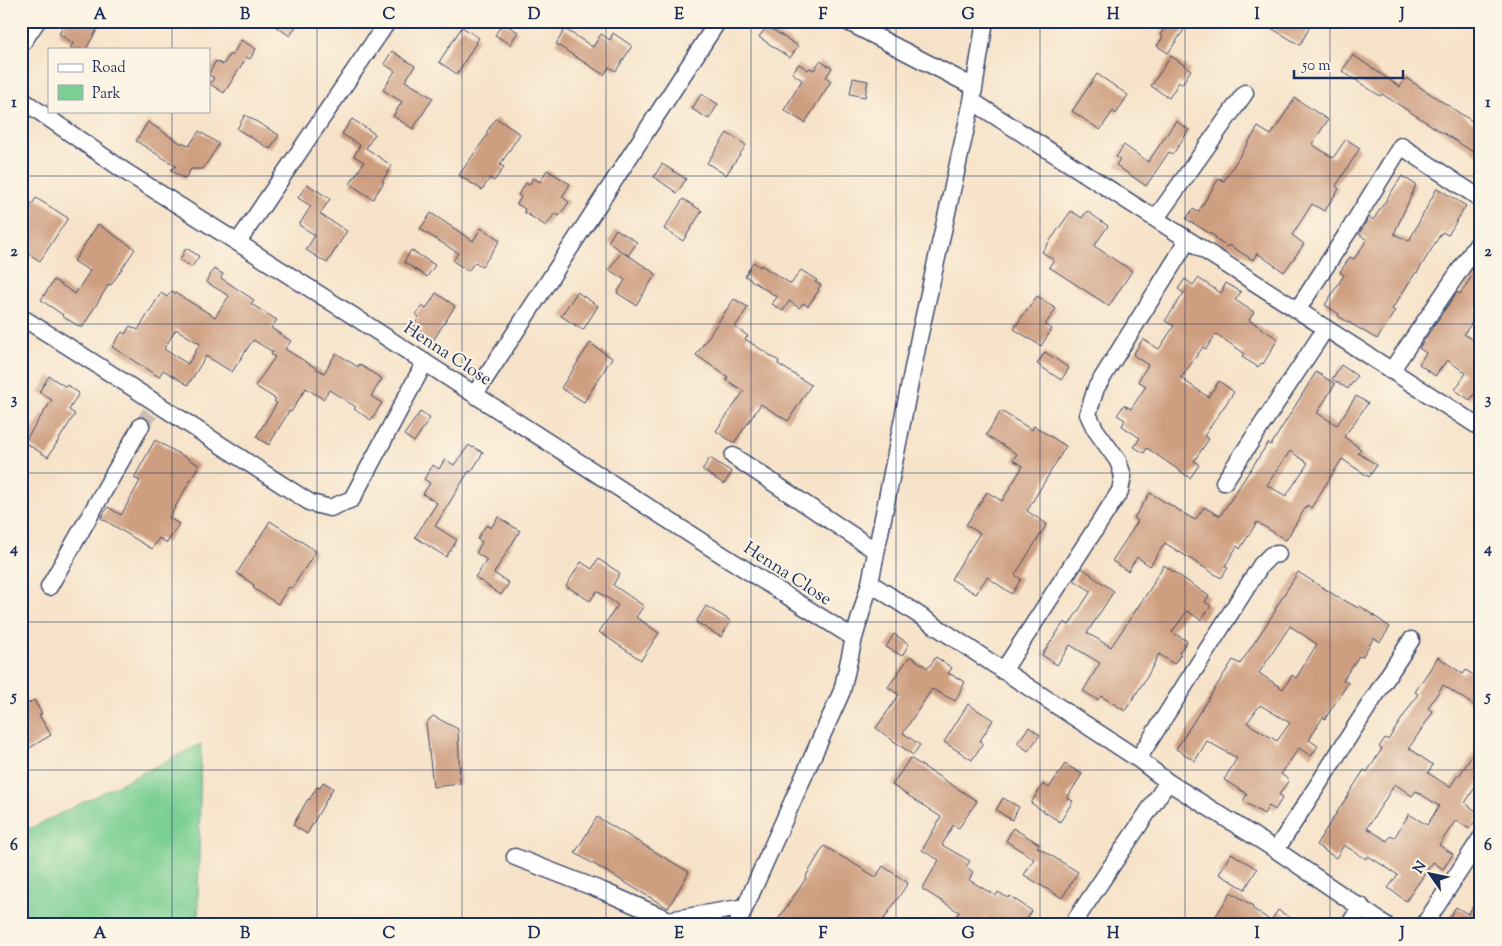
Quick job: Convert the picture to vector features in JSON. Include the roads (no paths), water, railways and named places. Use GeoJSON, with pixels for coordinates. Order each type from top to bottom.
{"type":"FeatureCollection","features":[{"type":"Feature","properties":{"kind":"street"},"geometry":{"type":"LineString","coordinates":[[21,45],[37,21]]}},
{"type":"Feature","properties":{"kind":"street"},"geometry":{"type":"LineString","coordinates":[[238,242],[388,21]]}},
{"type":"Feature","properties":{"kind":"street"},"geometry":{"type":"LineString","coordinates":[[475,394],[718,21]]}},
{"type":"Feature","properties":{"kind":"street"},"geometry":{"type":"LineString","coordinates":[[846,21],[973,94],[1188,240],[1481,428]]}},
{"type":"Feature","properties":{"kind":"street"},"geometry":{"type":"LineString","coordinates":[[737,925],[842,691],[854,638],[870,584],[919,338],[973,94],[985,21]]}},
{"type":"Feature","properties":{"kind":"street"},"geometry":{"type":"LineString","coordinates":[[1156,218],[1245,93]]}},
{"type":"Feature","properties":{"kind":"street","name":"Henna Close"},"geometry":{"type":"LineString","coordinates":[[23,104],[126,172],[854,638]]}},
{"type":"Feature","properties":{"kind":"street"},"geometry":{"type":"LineString","coordinates":[[1298,309],[1401,146],[1481,199]]}},
{"type":"Feature","properties":{"kind":"street"},"geometry":{"type":"LineString","coordinates":[[1391,371],[1481,239]]}},
{"type":"Feature","properties":{"kind":"street"},"geometry":{"type":"LineString","coordinates":[[1004,671],[1120,491],[1123,476],[1118,461],[1095,429],[1088,414],[1096,388],[1188,240]]}},
{"type":"Feature","properties":{"kind":"street"},"geometry":{"type":"LineString","coordinates":[[21,317],[92,360],[149,414],[312,503],[330,508],[352,499],[425,362]]}},
{"type":"Feature","properties":{"kind":"street"},"geometry":{"type":"LineString","coordinates":[[1224,482],[1326,328]]}},
{"type":"Feature","properties":{"kind":"street"},"geometry":{"type":"LineString","coordinates":[[49,587],[149,414]]}},
{"type":"Feature","properties":{"kind":"street"},"geometry":{"type":"LineString","coordinates":[[733,456],[876,551]]}},
{"type":"Feature","properties":{"kind":"street"},"geometry":{"type":"LineString","coordinates":[[1138,759],[1262,565],[1270,555],[1278,554]]}},
{"type":"Feature","properties":{"kind":"street"},"geometry":{"type":"LineString","coordinates":[[870,584],[1138,759],[1168,782],[1361,906],[1386,925]]}},
{"type":"Feature","properties":{"kind":"street"},"geometry":{"type":"LineString","coordinates":[[1276,850],[1412,640]]}},
{"type":"Feature","properties":{"kind":"street"},"geometry":{"type":"LineString","coordinates":[[1072,925],[1168,782]]}},
{"type":"Feature","properties":{"kind":"street"},"geometry":{"type":"LineString","coordinates":[[1424,925],[1481,838]]}},
{"type":"Feature","properties":{"kind":"street"},"geometry":{"type":"LineString","coordinates":[[515,857],[603,891],[669,920],[745,907]]}},
{"type":"Feature","properties":{"kind":"street"},"geometry":{"type":"LineString","coordinates":[[1349,925],[1361,906]]}},
{"type":"Feature","properties":{"kind":"tunnel"},"geometry":{"type":"LineString","coordinates":[[141,426],[150,413]]}}]}
